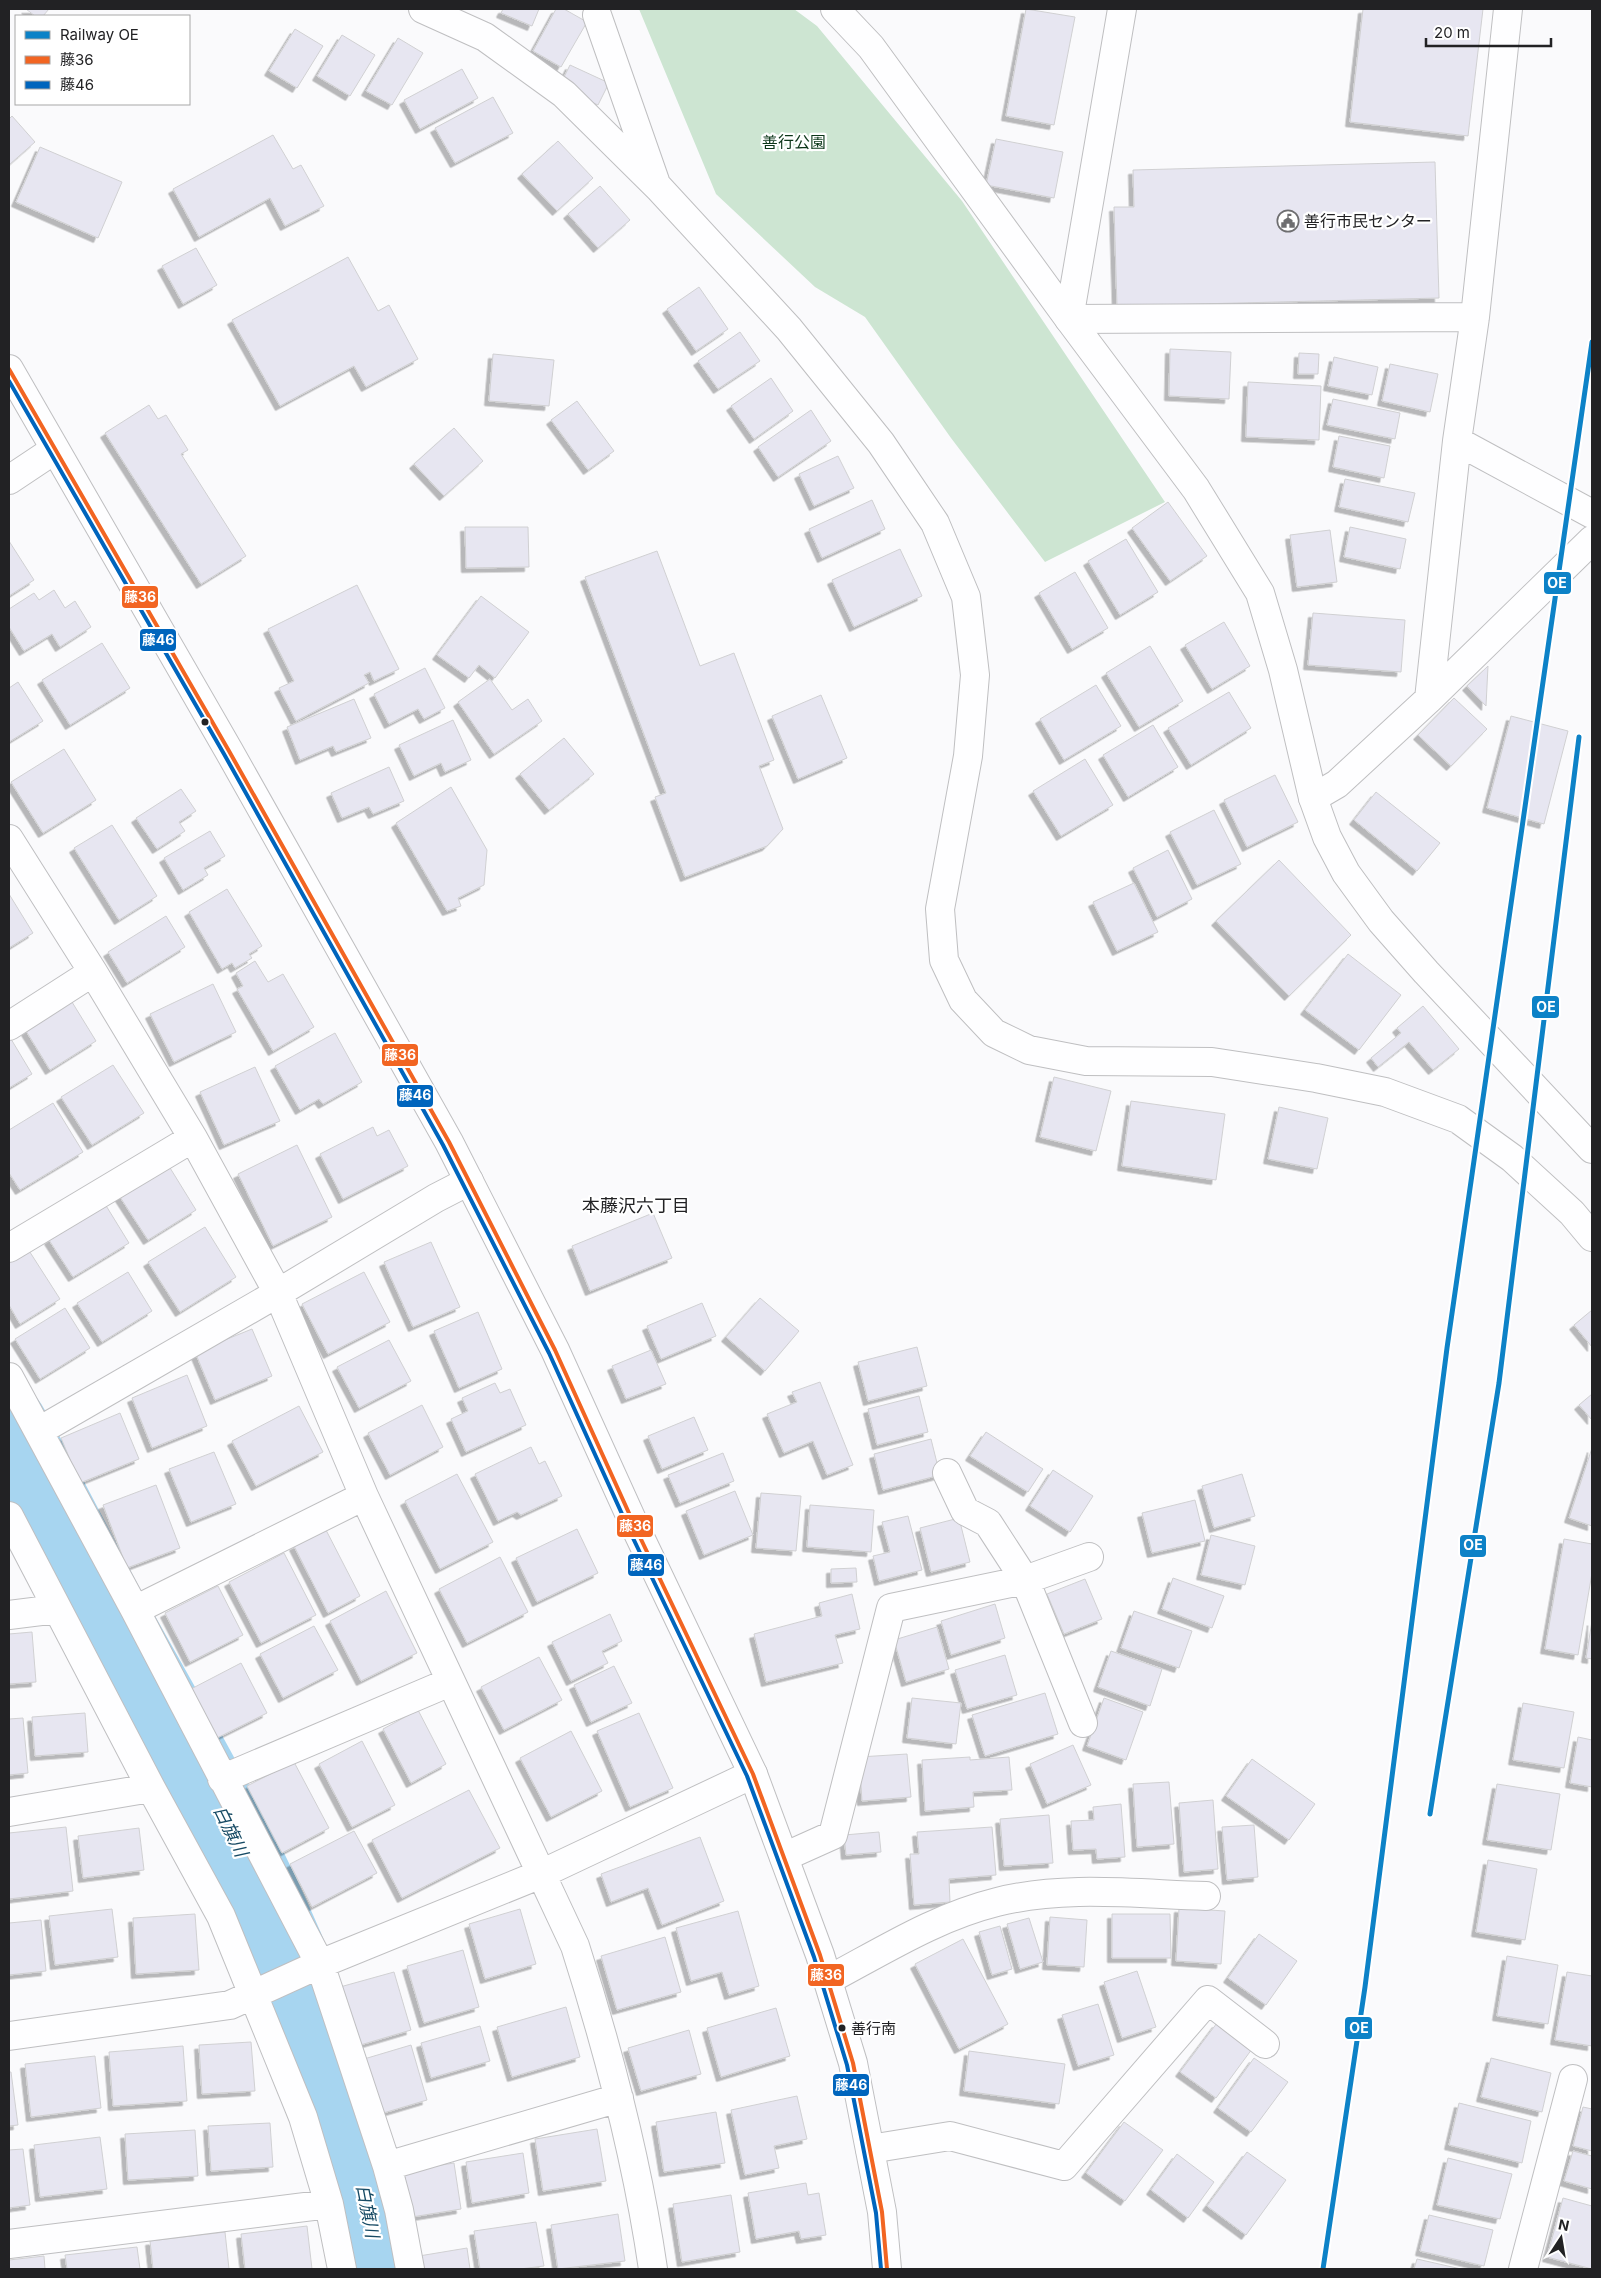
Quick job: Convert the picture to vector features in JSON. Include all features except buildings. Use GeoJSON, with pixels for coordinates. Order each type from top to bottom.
{"type":"FeatureCollection","features":[{"type":"Feature","properties":{"kind":"street"},"geometry":{"type":"LineString","coordinates":[[423,9],[486,37],[564,94],[658,187],[790,329],[880,444],[935,523],[966,597],[975,675],[968,756],[940,910],[944,960],[963,1000],[994,1033],[1029,1050],[1086,1061],[1212,1062],[1316,1078],[1385,1092],[1458,1119],[1512,1158],[1572,1213],[1592,1238]]}},
{"type":"Feature","properties":{"kind":"street"},"geometry":{"type":"LineString","coordinates":[[835,9],[871,47],[1069,320],[1196,489],[1260,593],[1283,670],[1313,798],[1327,837],[1346,874],[1381,921],[1426,972],[1592,1149]]}},
{"type":"Feature","properties":{"kind":"street"},"geometry":{"type":"LineString","coordinates":[[1069,320],[1122,9]]}},
{"type":"Feature","properties":{"kind":"street"},"geometry":{"type":"LineString","coordinates":[[1429,699],[1457,441],[1474,317],[1508,9]]}},
{"type":"Feature","properties":{"kind":"street"},"geometry":{"type":"LineString","coordinates":[[597,15],[658,187]]}},
{"type":"Feature","properties":{"kind":"street"},"geometry":{"type":"LineString","coordinates":[[1069,320],[1474,317]]}},
{"type":"Feature","properties":{"kind":"street"},"geometry":{"type":"LineString","coordinates":[[9,369],[248,785],[469,1181],[555,1350],[638,1533],[753,1774],[828,1980],[852,2063],[882,2212],[887,2269]]}},
{"type":"Feature","properties":{"kind":"street"},"geometry":{"type":"LineString","coordinates":[[1457,441],[1592,514]]}},
{"type":"Feature","properties":{"kind":"street"},"geometry":{"type":"LineString","coordinates":[[9,480],[54,450]]}},
{"type":"Feature","properties":{"kind":"street"},"geometry":{"type":"LineString","coordinates":[[1313,798],[1337,784],[1429,699],[1592,540]]}},
{"type":"Feature","properties":{"kind":"street"},"geometry":{"type":"LineString","coordinates":[[9,839],[93,972],[193,1138],[278,1294],[364,1496],[575,1946],[600,2024],[619,2098],[644,2206],[653,2269]]}},
{"type":"Feature","properties":{"kind":"street"},"geometry":{"type":"LineString","coordinates":[[9,1026],[93,972]]}},
{"type":"Feature","properties":{"kind":"street"},"geometry":{"type":"LineString","coordinates":[[9,1248],[193,1138]]}},
{"type":"Feature","properties":{"kind":"street"},"geometry":{"type":"LineString","coordinates":[[39,1431],[278,1294],[436,1198],[469,1181]]}},
{"type":"Feature","properties":{"kind":"street"},"geometry":{"type":"LineString","coordinates":[[9,1377],[135,1610],[320,1964],[387,2166],[410,2269]]}},
{"type":"Feature","properties":{"kind":"street"},"geometry":{"type":"LineString","coordinates":[[947,1473],[965,1511],[988,1523],[1025,1580],[1083,1723]]}},
{"type":"Feature","properties":{"kind":"street"},"geometry":{"type":"LineString","coordinates":[[135,1610],[364,1496]]}},
{"type":"Feature","properties":{"kind":"street"},"geometry":{"type":"LineString","coordinates":[[9,1516],[151,1788],[261,1992],[303,2117],[329,2204],[342,2269]]}},
{"type":"Feature","properties":{"kind":"street"},"geometry":{"type":"LineString","coordinates":[[784,1857],[833,1835],[891,1608],[1025,1580],[1089,1557]]}},
{"type":"Feature","properties":{"kind":"street"},"geometry":{"type":"LineString","coordinates":[[9,1615],[57,1609]]}},
{"type":"Feature","properties":{"kind":"street"},"geometry":{"type":"LineString","coordinates":[[222,1779],[450,1682]]}},
{"type":"Feature","properties":{"kind":"street"},"geometry":{"type":"LineString","coordinates":[[9,2036],[230,2005],[320,1964],[541,1874],[753,1774]]}},
{"type":"Feature","properties":{"kind":"street"},"geometry":{"type":"LineString","coordinates":[[9,1812],[151,1788]]}},
{"type":"Feature","properties":{"kind":"street"},"geometry":{"type":"LineString","coordinates":[[828,1980],[931,1925],[998,1902],[1069,1892],[1206,1896]]}},
{"type":"Feature","properties":{"kind":"street"},"geometry":{"type":"LineString","coordinates":[[870,2149],[950,2136],[1064,2166],[1208,2000],[1265,2044]]}},
{"type":"Feature","properties":{"kind":"street"},"geometry":{"type":"LineString","coordinates":[[1523,2269],[1573,2079]]}},
{"type":"Feature","properties":{"kind":"street"},"geometry":{"type":"LineString","coordinates":[[387,2166],[619,2098]]}},
{"type":"Feature","properties":{"kind":"street"},"geometry":{"type":"LineString","coordinates":[[9,2244],[329,2204]]}},
{"type":"Feature","properties":{"kind":"green space","name":"善行公園"},"geometry":{"type":"Polygon","coordinates":[[[639,9],[794,9],[817,26],[962,201],[1165,502],[1045,562],[951,438],[865,317],[815,287],[716,194],[639,9]]]}},
{"type":"Feature","properties":{"kind":"waterway","name":"白旗川"},"geometry":{"type":"LineString","coordinates":[[9,1423],[110,1612],[215,1801],[273,1917],[308,2002],[337,2090],[371,2224],[380,2269]]}},
{"type":"Feature","properties":{"kind":"rail line","name":"OE"},"geometry":{"type":"LineString","coordinates":[[1323,2269],[1365,1987],[1447,1348],[1592,342]]}},
{"type":"Feature","properties":{"kind":"rail line","name":"OE"},"geometry":{"type":"LineString","coordinates":[[1430,1814],[1499,1383],[1579,737]]}},
{"type":"Feature","properties":{"kind":"transit line","name":"藤36"},"geometry":{"type":"LineString","coordinates":[[9,369],[229,751],[449,1142],[555,1350],[638,1533],[753,1774],[820,1955],[853,2063],[882,2212],[887,2269]]}},
{"type":"Feature","properties":{"kind":"transit line","name":"藤46"},"geometry":{"type":"LineString","coordinates":[[9,381],[224,754],[443,1145],[549,1353],[632,1536],[747,1776],[814,1957],[847,2065],[876,2213],[881,2269]]}},
{"type":"Feature","properties":{"kind":"place","name":"善行市民センター"},"geometry":{"type":"Point","coordinates":[1288,221]}},
{"type":"Feature","properties":{"kind":"place","name":"善行南"},"geometry":{"type":"Point","coordinates":[842,2028]}},
{"type":"Feature","properties":{"kind":"district","name":"本藤沢六丁目"},"geometry":{"type":"Point","coordinates":[636,1205]}}]}
